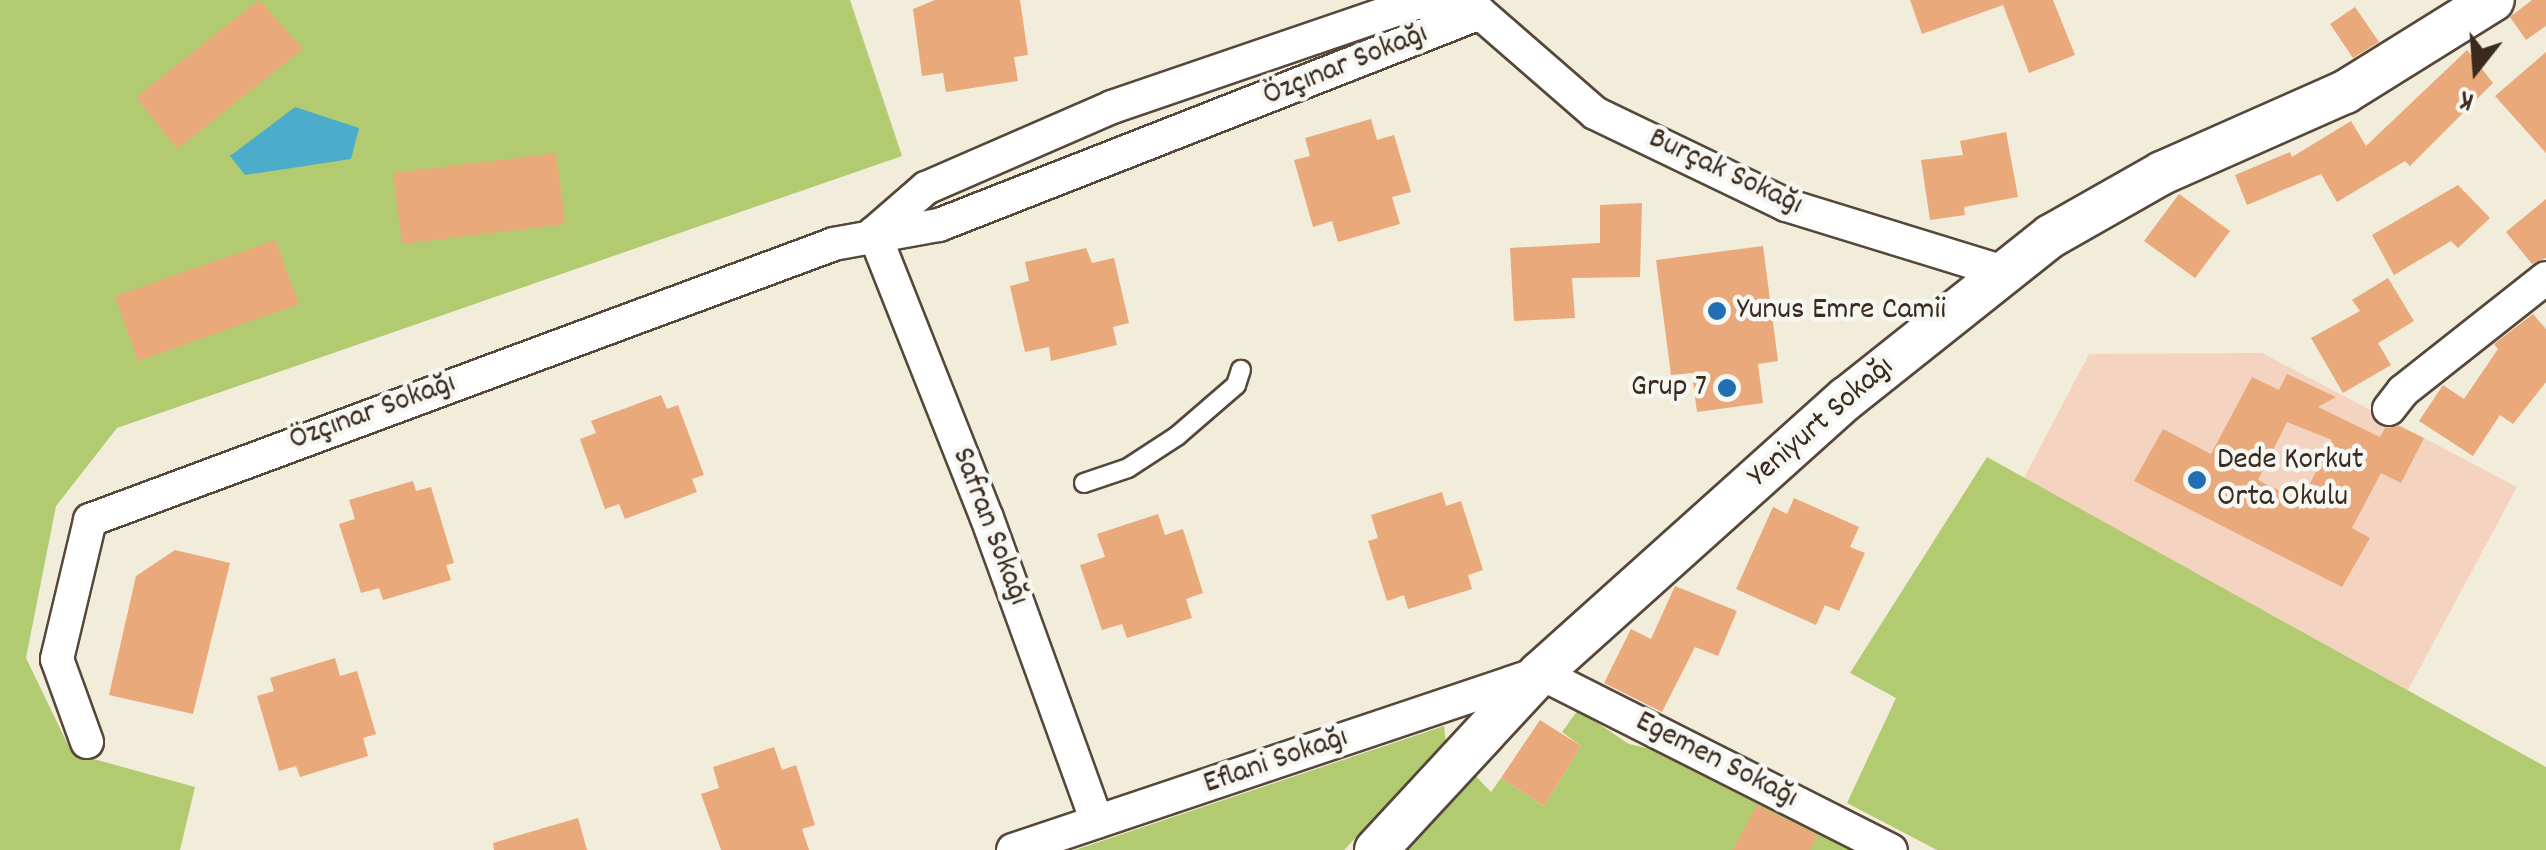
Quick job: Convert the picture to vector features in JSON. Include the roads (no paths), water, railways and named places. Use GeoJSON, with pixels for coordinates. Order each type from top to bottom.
{"type":"FeatureCollection","features":[{"type":"Feature","properties":{"kind":"street","name":"Yeniyurt Sokağı"},"geometry":{"type":"LineString","coordinates":[[1376,850],[1540,673],[1847,398],[2050,236],[2162,173],[2345,92],[2493,0]]}},
{"type":"Feature","properties":{"kind":"street","name":"Özçınar Sokağı"},"geometry":{"type":"LineString","coordinates":[[874,234],[926,188],[1112,107],[1418,2],[1480,13]]}},
{"type":"Feature","properties":{"kind":"street","name":"Burçak Sokağı"},"geometry":{"type":"LineString","coordinates":[[1480,13],[1595,113],[1786,206],[2004,272]]}},
{"type":"Feature","properties":{"kind":"street","name":"Özçınar Sokağı"},"geometry":{"type":"LineString","coordinates":[[87,742],[57,659],[90,520],[377,410],[874,234],[939,225],[1480,13]]}},
{"type":"Feature","properties":{"kind":"street","name":"Safran Sokağı"},"geometry":{"type":"LineString","coordinates":[[874,234],[988,518],[1096,822]]}},
{"type":"Feature","properties":{"kind":"street"},"geometry":{"type":"LineString","coordinates":[[2390,410],[2403,391],[2546,278]]}},
{"type":"Feature","properties":{"kind":"street","name":"Eflani Sokağı"},"geometry":{"type":"LineString","coordinates":[[1012,850],[1540,673]]}},
{"type":"Feature","properties":{"kind":"street","name":"Egemen Sokağı"},"geometry":{"type":"LineString","coordinates":[[1540,673],[1892,850]]}},
{"type":"Feature","properties":{"kind":"lane"},"geometry":{"type":"LineString","coordinates":[[1084,482],[1128,468],[1177,436],[1236,386],[1241,370]]}},
{"type":"Feature","properties":{"kind":"water"},"geometry":{"type":"Polygon","coordinates":[[[295,107],[359,128],[351,159],[245,175],[230,156],[295,107]]]}},
{"type":"Feature","properties":{"kind":"place","name":"Yunus Emre Camii"},"geometry":{"type":"Point","coordinates":[1717,311]}},
{"type":"Feature","properties":{"kind":"place","name":"Grup 7"},"geometry":{"type":"Point","coordinates":[1727,388]}},
{"type":"Feature","properties":{"kind":"place","name":"Dede Korkut Orta Okulu"},"geometry":{"type":"Point","coordinates":[2197,480]}}]}
